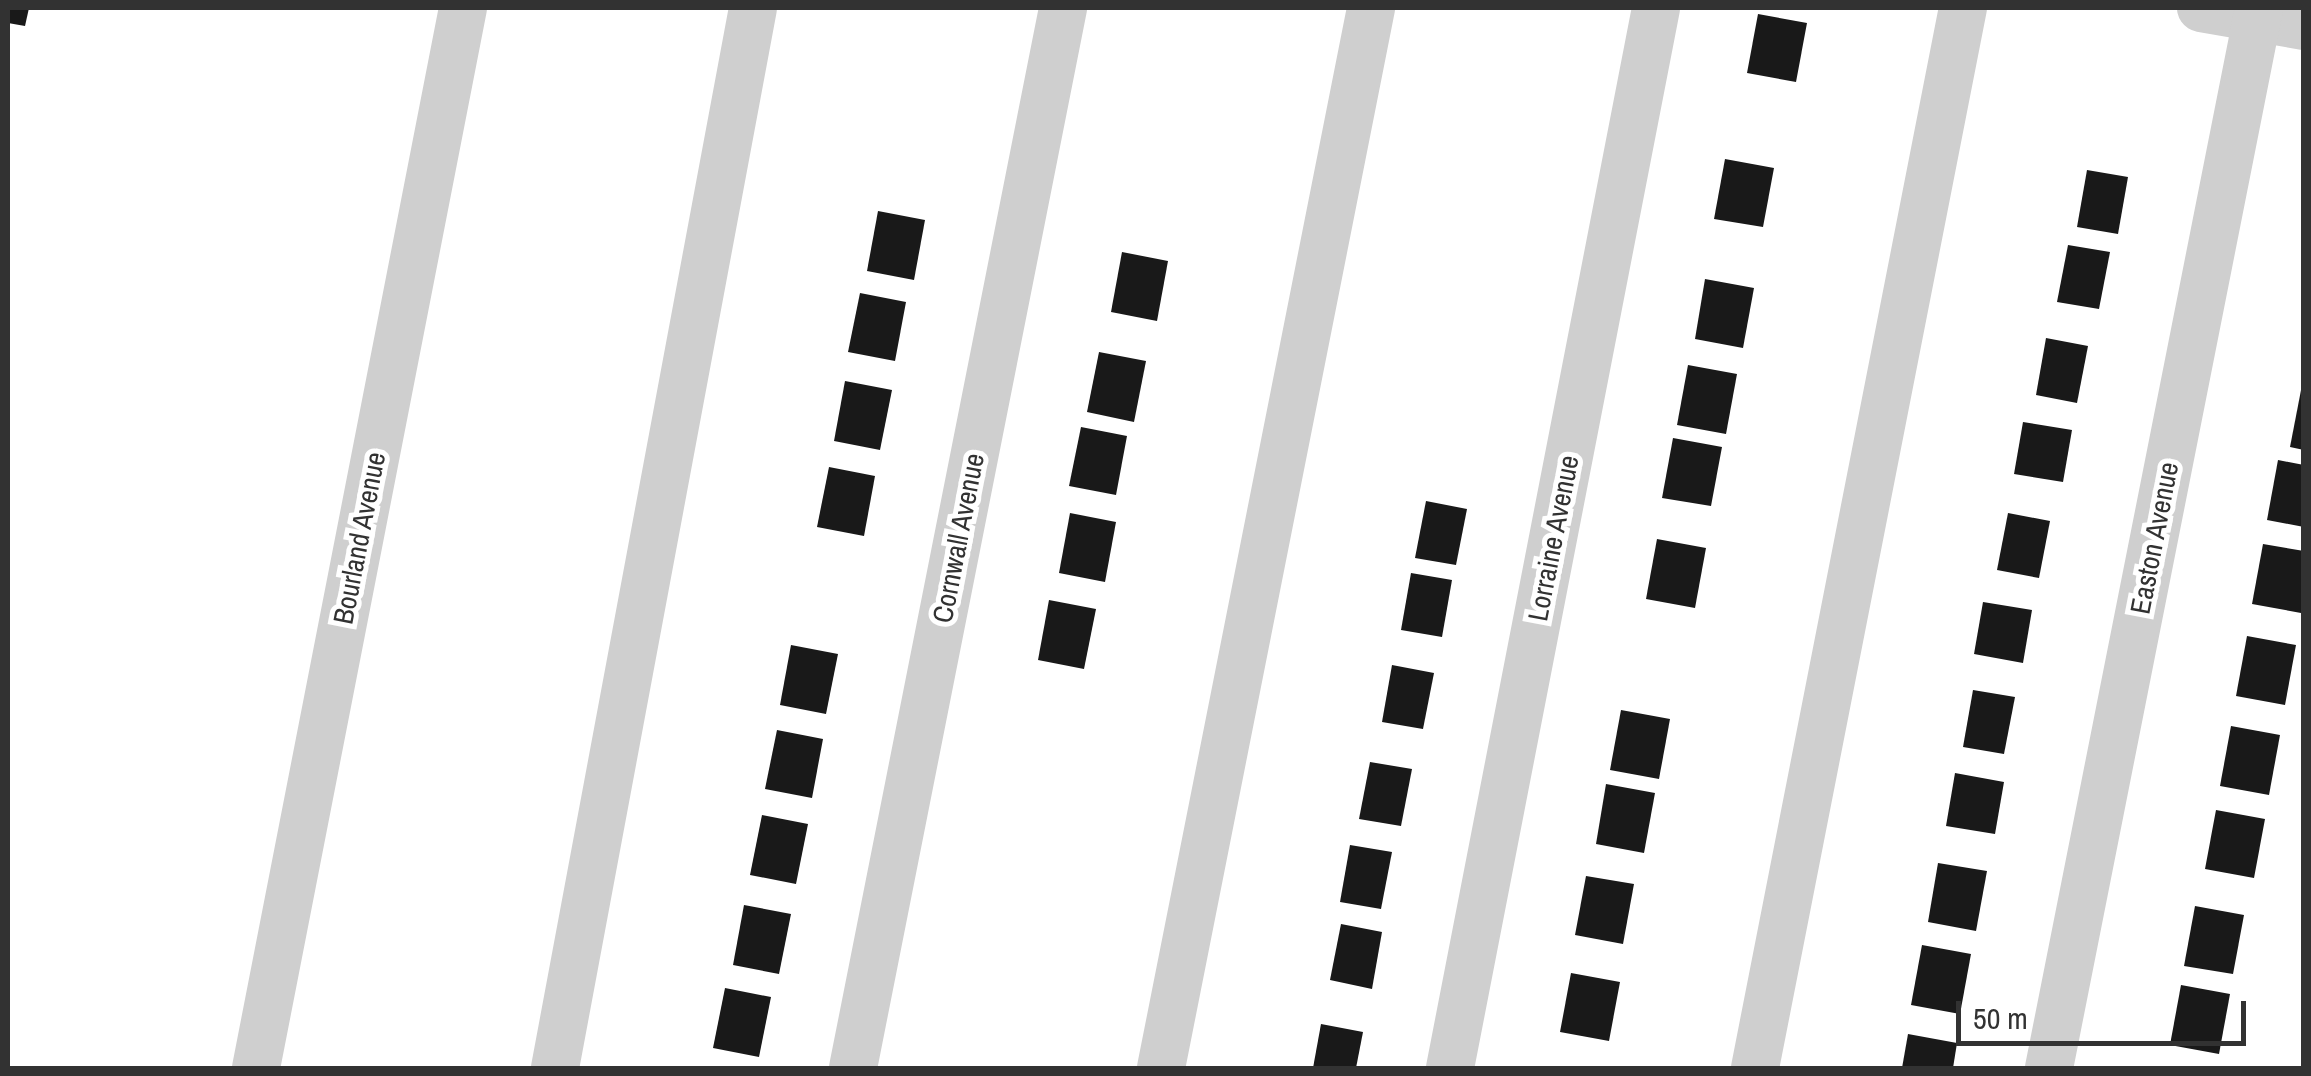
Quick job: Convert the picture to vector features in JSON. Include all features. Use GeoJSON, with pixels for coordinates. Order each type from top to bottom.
{"type":"FeatureCollection","features":[{"type":"Feature","properties":{"kind":"street","name":"Bourland Avenue"},"geometry":{"type":"LineString","coordinates":[[256,1068],[463,8]]}},
{"type":"Feature","properties":{"kind":"street"},"geometry":{"type":"LineString","coordinates":[[555,1068],[753,8]]}},
{"type":"Feature","properties":{"kind":"street","name":"Cornwall Avenue"},"geometry":{"type":"LineString","coordinates":[[853,1068],[1063,8]]}},
{"type":"Feature","properties":{"kind":"street"},"geometry":{"type":"LineString","coordinates":[[1162,1068],[1371,8]]}},
{"type":"Feature","properties":{"kind":"street","name":"Lorraine Avenue"},"geometry":{"type":"LineString","coordinates":[[1450,1068],[1656,8]]}},
{"type":"Feature","properties":{"kind":"street"},"geometry":{"type":"LineString","coordinates":[[1755,1068],[1963,8]]}},
{"type":"Feature","properties":{"kind":"street"},"geometry":{"type":"LineString","coordinates":[[2202,8],[2258,13],[2304,26]]}},
{"type":"Feature","properties":{"kind":"street","name":"Easton Avenue"},"geometry":{"type":"LineString","coordinates":[[2049,1068],[2258,13]]}},
{"type":"Feature","properties":{"kind":"building"},"geometry":{"type":"Polygon","coordinates":[[[8,8],[29,8],[25,26],[8,23],[8,8]]]}},
{"type":"Feature","properties":{"kind":"building"},"geometry":{"type":"Polygon","coordinates":[[[1758,14],[1807,23],[1796,82],[1747,73],[1758,14]]]}},
{"type":"Feature","properties":{"kind":"building"},"geometry":{"type":"Polygon","coordinates":[[[1725,159],[1774,168],[1763,227],[1714,219],[1725,159]]]}},
{"type":"Feature","properties":{"kind":"building"},"geometry":{"type":"Polygon","coordinates":[[[2087,170],[2128,177],[2118,234],[2077,227],[2087,170]]]}},
{"type":"Feature","properties":{"kind":"building"},"geometry":{"type":"Polygon","coordinates":[[[878,211],[925,220],[914,280],[867,271],[878,211]]]}},
{"type":"Feature","properties":{"kind":"building"},"geometry":{"type":"Polygon","coordinates":[[[2068,245],[2110,252],[2099,309],[2057,302],[2068,245]]]}},
{"type":"Feature","properties":{"kind":"building"},"geometry":{"type":"Polygon","coordinates":[[[1122,252],[1168,261],[1157,321],[1111,312],[1122,252]]]}},
{"type":"Feature","properties":{"kind":"building"},"geometry":{"type":"Polygon","coordinates":[[[1705,279],[1754,288],[1743,348],[1695,339],[1705,279]]]}},
{"type":"Feature","properties":{"kind":"building"},"geometry":{"type":"Polygon","coordinates":[[[860,293],[906,302],[895,361],[848,352],[860,293]]]}},
{"type":"Feature","properties":{"kind":"building"},"geometry":{"type":"Polygon","coordinates":[[[2046,338],[2088,346],[2077,403],[2036,395],[2046,338]]]}},
{"type":"Feature","properties":{"kind":"building"},"geometry":{"type":"Polygon","coordinates":[[[1099,352],[1146,361],[1134,422],[1087,412],[1099,352]]]}},
{"type":"Feature","properties":{"kind":"building"},"geometry":{"type":"Polygon","coordinates":[[[1688,365],[1737,374],[1726,434],[1677,425],[1688,365]]]}},
{"type":"Feature","properties":{"kind":"building"},"geometry":{"type":"Polygon","coordinates":[[[845,381],[892,390],[880,450],[834,441],[845,381]]]}},
{"type":"Feature","properties":{"kind":"building"},"geometry":{"type":"Polygon","coordinates":[[[2304,385],[2304,450],[2290,447],[2304,385]]]}},
{"type":"Feature","properties":{"kind":"building"},"geometry":{"type":"Polygon","coordinates":[[[2023,422],[2072,430],[2063,482],[2014,474],[2023,422]]]}},
{"type":"Feature","properties":{"kind":"building"},"geometry":{"type":"Polygon","coordinates":[[[1081,427],[1127,436],[1116,495],[1069,486],[1081,427]]]}},
{"type":"Feature","properties":{"kind":"building"},"geometry":{"type":"Polygon","coordinates":[[[1673,438],[1722,447],[1711,506],[1662,498],[1673,438]]]}},
{"type":"Feature","properties":{"kind":"building"},"geometry":{"type":"Polygon","coordinates":[[[2278,460],[2304,465],[2304,527],[2267,520],[2278,460]]]}},
{"type":"Feature","properties":{"kind":"building"},"geometry":{"type":"Polygon","coordinates":[[[829,467],[875,476],[864,536],[817,527],[829,467]]]}},
{"type":"Feature","properties":{"kind":"building"},"geometry":{"type":"Polygon","coordinates":[[[1426,501],[1467,509],[1456,565],[1415,558],[1426,501]]]}},
{"type":"Feature","properties":{"kind":"building"},"geometry":{"type":"Polygon","coordinates":[[[1070,513],[1116,522],[1105,582],[1059,573],[1070,513]]]}},
{"type":"Feature","properties":{"kind":"building"},"geometry":{"type":"Polygon","coordinates":[[[2008,513],[2050,521],[2039,578],[1997,570],[2008,513]]]}},
{"type":"Feature","properties":{"kind":"building"},"geometry":{"type":"Polygon","coordinates":[[[1657,539],[1706,548],[1695,608],[1646,599],[1657,539]]]}},
{"type":"Feature","properties":{"kind":"building"},"geometry":{"type":"Polygon","coordinates":[[[2263,544],[2304,551],[2301,613],[2252,604],[2263,544]]]}},
{"type":"Feature","properties":{"kind":"building"},"geometry":{"type":"Polygon","coordinates":[[[1411,573],[1452,580],[1442,637],[1401,630],[1411,573]]]}},
{"type":"Feature","properties":{"kind":"building"},"geometry":{"type":"Polygon","coordinates":[[[1049,600],[1096,609],[1084,669],[1038,660],[1049,600]]]}},
{"type":"Feature","properties":{"kind":"building"},"geometry":{"type":"Polygon","coordinates":[[[1983,602],[2032,610],[2023,663],[1974,654],[1983,602]]]}},
{"type":"Feature","properties":{"kind":"building"},"geometry":{"type":"Polygon","coordinates":[[[2247,636],[2296,645],[2285,705],[2236,696],[2247,636]]]}},
{"type":"Feature","properties":{"kind":"building"},"geometry":{"type":"Polygon","coordinates":[[[791,645],[838,654],[826,714],[780,705],[791,645]]]}},
{"type":"Feature","properties":{"kind":"building"},"geometry":{"type":"Polygon","coordinates":[[[1392,665],[1434,673],[1423,729],[1382,722],[1392,665]]]}},
{"type":"Feature","properties":{"kind":"building"},"geometry":{"type":"Polygon","coordinates":[[[1973,690],[2015,697],[2004,754],[1963,747],[1973,690]]]}},
{"type":"Feature","properties":{"kind":"building"},"geometry":{"type":"Polygon","coordinates":[[[1621,710],[1670,719],[1659,779],[1610,770],[1621,710]]]}},
{"type":"Feature","properties":{"kind":"building"},"geometry":{"type":"Polygon","coordinates":[[[2231,726],[2280,735],[2269,795],[2220,786],[2231,726]]]}},
{"type":"Feature","properties":{"kind":"building"},"geometry":{"type":"Polygon","coordinates":[[[777,730],[823,739],[812,798],[765,789],[777,730]]]}},
{"type":"Feature","properties":{"kind":"building"},"geometry":{"type":"Polygon","coordinates":[[[1370,762],[1412,769],[1401,826],[1359,819],[1370,762]]]}},
{"type":"Feature","properties":{"kind":"building"},"geometry":{"type":"Polygon","coordinates":[[[1955,773],[2004,782],[1995,834],[1946,826],[1955,773]]]}},
{"type":"Feature","properties":{"kind":"building"},"geometry":{"type":"Polygon","coordinates":[[[1606,784],[1655,793],[1644,853],[1596,844],[1606,784]]]}},
{"type":"Feature","properties":{"kind":"building"},"geometry":{"type":"Polygon","coordinates":[[[2216,810],[2265,819],[2254,878],[2205,869],[2216,810]]]}},
{"type":"Feature","properties":{"kind":"building"},"geometry":{"type":"Polygon","coordinates":[[[762,815],[808,824],[796,884],[750,875],[762,815]]]}},
{"type":"Feature","properties":{"kind":"building"},"geometry":{"type":"Polygon","coordinates":[[[1350,845],[1392,852],[1381,909],[1340,902],[1350,845]]]}},
{"type":"Feature","properties":{"kind":"building"},"geometry":{"type":"Polygon","coordinates":[[[1938,863],[1987,871],[1976,931],[1928,922],[1938,863]]]}},
{"type":"Feature","properties":{"kind":"building"},"geometry":{"type":"Polygon","coordinates":[[[1586,876],[1634,884],[1623,944],[1575,935],[1586,876]]]}},
{"type":"Feature","properties":{"kind":"building"},"geometry":{"type":"Polygon","coordinates":[[[744,905],[791,914],[779,974],[733,965],[744,905]]]}},
{"type":"Feature","properties":{"kind":"building"},"geometry":{"type":"Polygon","coordinates":[[[2195,906],[2244,915],[2233,974],[2184,966],[2195,906]]]}},
{"type":"Feature","properties":{"kind":"building"},"geometry":{"type":"Polygon","coordinates":[[[1341,924],[1382,932],[1372,989],[1330,980],[1341,924]]]}},
{"type":"Feature","properties":{"kind":"building"},"geometry":{"type":"Polygon","coordinates":[[[1922,945],[1971,954],[1960,1014],[1911,1005],[1922,945]]]}},
{"type":"Feature","properties":{"kind":"building"},"geometry":{"type":"Polygon","coordinates":[[[1571,973],[1620,982],[1609,1041],[1560,1032],[1571,973]]]}},
{"type":"Feature","properties":{"kind":"building"},"geometry":{"type":"Polygon","coordinates":[[[2181,985],[2230,994],[2219,1054],[2170,1045],[2181,985]]]}},
{"type":"Feature","properties":{"kind":"building"},"geometry":{"type":"Polygon","coordinates":[[[725,988],[771,997],[759,1057],[713,1048],[725,988]]]}},
{"type":"Feature","properties":{"kind":"building"},"geometry":{"type":"Polygon","coordinates":[[[1321,1024],[1363,1032],[1356,1068],[1313,1068],[1321,1024]]]}},
{"type":"Feature","properties":{"kind":"building"},"geometry":{"type":"Polygon","coordinates":[[[1908,1034],[1957,1043],[1953,1068],[1902,1068],[1908,1034]]]}}]}
